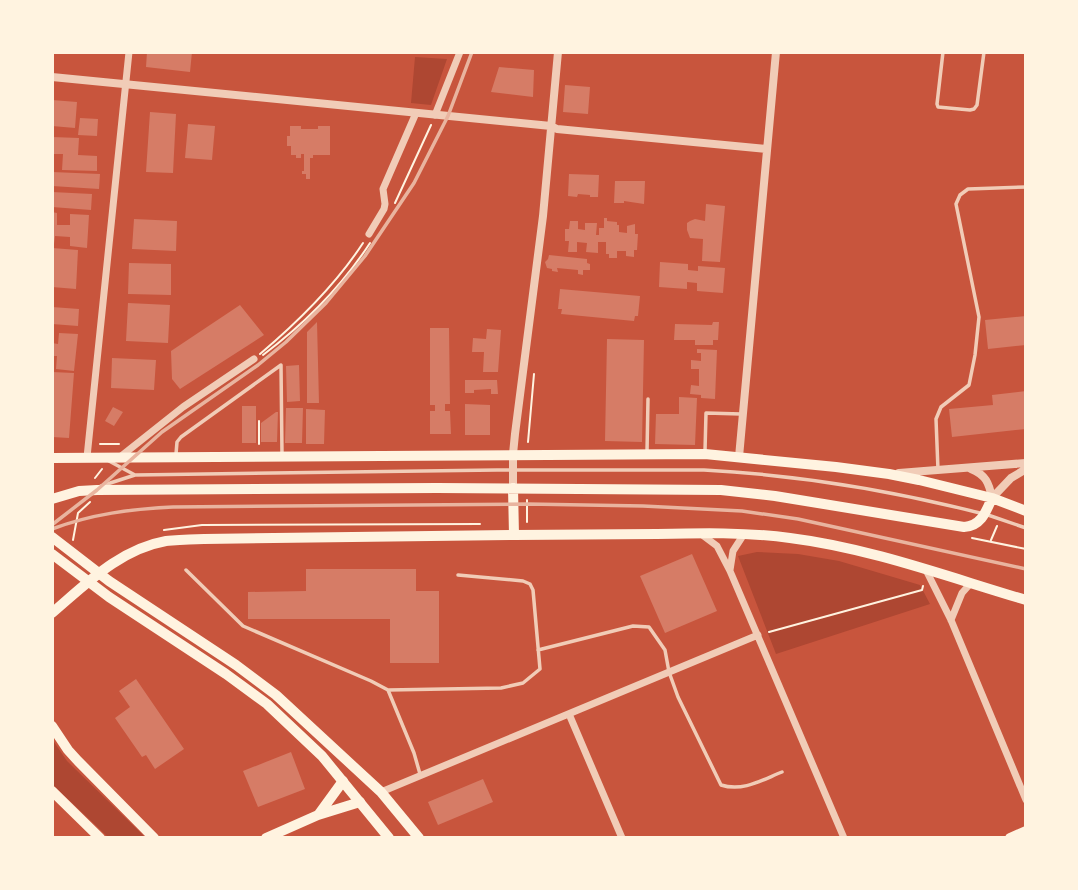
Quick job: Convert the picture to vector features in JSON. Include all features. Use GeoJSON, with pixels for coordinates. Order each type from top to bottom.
{"type":"FeatureCollection","features":[{"type":"Feature","properties":{"kind":"main road"},"geometry":{"type":"LineString","coordinates":[[52,458],[705,454],[889,474],[992,498],[1026,510]]}},
{"type":"Feature","properties":{"kind":"main road"},"geometry":{"type":"LineString","coordinates":[[52,499],[85,490],[513,488],[733,491],[969,527],[978,523],[992,498]]}},
{"type":"Feature","properties":{"kind":"main road"},"geometry":{"type":"LineString","coordinates":[[513,488],[514,535]]}},
{"type":"Feature","properties":{"kind":"main road"},"geometry":{"type":"LineString","coordinates":[[52,613],[117,560],[147,546],[204,539],[744,534],[849,548],[1026,600]]}},
{"type":"Feature","properties":{"kind":"main road"},"geometry":{"type":"LineString","coordinates":[[52,537],[109,581],[236,665],[276,695],[381,792],[419,838]]}},
{"type":"Feature","properties":{"kind":"main road"},"geometry":{"type":"LineString","coordinates":[[52,554],[109,597],[267,704],[343,781],[389,838]]}},
{"type":"Feature","properties":{"kind":"main road"},"geometry":{"type":"LineString","coordinates":[[52,726],[78,761],[154,838]]}},
{"type":"Feature","properties":{"kind":"main road"},"geometry":{"type":"LineString","coordinates":[[318,815],[343,781]]}},
{"type":"Feature","properties":{"kind":"main road"},"geometry":{"type":"LineString","coordinates":[[52,792],[100,838]]}},
{"type":"Feature","properties":{"kind":"main road"},"geometry":{"type":"LineString","coordinates":[[266,838],[318,815],[360,802]]}},
{"type":"Feature","properties":{"kind":"main road"},"geometry":{"type":"LineString","coordinates":[[1010,838],[1026,831]]}},
{"type":"Feature","properties":{"kind":"street"},"geometry":{"type":"LineString","coordinates":[[87,457],[129,52]]}},
{"type":"Feature","properties":{"kind":"street"},"geometry":{"type":"LineString","coordinates":[[435,115],[460,52]]}},
{"type":"Feature","properties":{"kind":"street"},"geometry":{"type":"LineString","coordinates":[[513,488],[513,454],[543,216],[558,52]]}},
{"type":"Feature","properties":{"kind":"street"},"geometry":{"type":"LineString","coordinates":[[739,457],[776,52]]}},
{"type":"Feature","properties":{"kind":"street"},"geometry":{"type":"LineString","coordinates":[[52,77],[767,149]]}},
{"type":"Feature","properties":{"kind":"street"},"geometry":{"type":"LineString","coordinates":[[369,234],[385,204],[383,189],[416,113]]}},
{"type":"Feature","properties":{"kind":"street"},"geometry":{"type":"LineString","coordinates":[[119,457],[176,413],[255,360]]}},
{"type":"Feature","properties":{"kind":"street"},"geometry":{"type":"LineString","coordinates":[[889,474],[1026,463]]}},
{"type":"Feature","properties":{"kind":"street"},"geometry":{"type":"LineString","coordinates":[[966,468],[985,477],[992,498]]}},
{"type":"Feature","properties":{"kind":"street"},"geometry":{"type":"LineString","coordinates":[[992,498],[1003,485],[1026,468]]}},
{"type":"Feature","properties":{"kind":"street"},"geometry":{"type":"LineString","coordinates":[[700,533],[717,546],[730,571],[844,838]]}},
{"type":"Feature","properties":{"kind":"street"},"geometry":{"type":"LineString","coordinates":[[730,571],[733,551],[744,534]]}},
{"type":"Feature","properties":{"kind":"street"},"geometry":{"type":"LineString","coordinates":[[926,570],[951,620],[1026,800]]}},
{"type":"Feature","properties":{"kind":"street"},"geometry":{"type":"LineString","coordinates":[[951,620],[962,593],[970,584]]}},
{"type":"Feature","properties":{"kind":"street"},"geometry":{"type":"LineString","coordinates":[[381,792],[758,635]]}},
{"type":"Feature","properties":{"kind":"street"},"geometry":{"type":"LineString","coordinates":[[569,714],[622,838]]}},
{"type":"Feature","properties":{"kind":"lane"},"geometry":{"type":"LineString","coordinates":[[943,52],[938,107],[970,110],[977,105],[984,52]]}},
{"type":"Feature","properties":{"kind":"lane"},"geometry":{"type":"LineString","coordinates":[[938,470],[936,419],[941,407],[969,385],[979,317],[956,204],[960,195],[968,189],[1026,187]]}},
{"type":"Feature","properties":{"kind":"lane"},"geometry":{"type":"LineString","coordinates":[[176,457],[177,442],[181,437],[281,365],[282,456]]}},
{"type":"Feature","properties":{"kind":"lane"},"geometry":{"type":"LineString","coordinates":[[648,399],[648,454]]}},
{"type":"Feature","properties":{"kind":"lane"},"geometry":{"type":"LineString","coordinates":[[705,454],[706,413],[743,414]]}},
{"type":"Feature","properties":{"kind":"lane"},"geometry":{"type":"LineString","coordinates":[[102,457],[135,475]]}},
{"type":"Feature","properties":{"kind":"lane"},"geometry":{"type":"LineString","coordinates":[[85,490],[135,475],[679,469],[734,472],[885,492],[985,514],[1026,528]]}},
{"type":"Feature","properties":{"kind":"lane"},"geometry":{"type":"LineString","coordinates":[[186,570],[243,626],[388,690],[501,688],[523,683],[540,669],[533,590],[530,584],[523,580],[458,575]]}},
{"type":"Feature","properties":{"kind":"lane"},"geometry":{"type":"LineString","coordinates":[[538,650],[633,626],[649,627],[665,650],[678,697],[721,785],[740,788],[782,772]]}},
{"type":"Feature","properties":{"kind":"lane"},"geometry":{"type":"LineString","coordinates":[[388,690],[421,776]]}},
{"type":"Feature","properties":{"kind":"path"},"geometry":{"type":"LineString","coordinates":[[390,211],[430,128]]}},
{"type":"Feature","properties":{"kind":"path"},"geometry":{"type":"LineString","coordinates":[[255,360],[323,296],[343,273],[369,234]]}},
{"type":"Feature","properties":{"kind":"path"},"geometry":{"type":"LineString","coordinates":[[255,360],[320,305],[369,244]]}},
{"type":"Feature","properties":{"kind":"path"},"geometry":{"type":"LineString","coordinates":[[259,421],[259,456]]}},
{"type":"Feature","properties":{"kind":"path"},"geometry":{"type":"LineString","coordinates":[[89,444],[122,444]]}},
{"type":"Feature","properties":{"kind":"path"},"geometry":{"type":"LineString","coordinates":[[72,549],[78,513],[98,495]]}},
{"type":"Feature","properties":{"kind":"path"},"geometry":{"type":"LineString","coordinates":[[990,541],[1026,549]]}},
{"type":"Feature","properties":{"kind":"path"},"geometry":{"type":"LineString","coordinates":[[758,635],[922,590],[926,570]]}},
{"type":"Feature","properties":{"kind":"shaded area"},"geometry":{"type":"Polygon","coordinates":[[[415,57],[447,59],[431,105],[411,103],[415,57]]]}},
{"type":"Feature","properties":{"kind":"shaded area"},"geometry":{"type":"Polygon","coordinates":[[[757,552],[798,554],[839,561],[920,585],[930,604],[776,654],[738,556],[757,552]]]}},
{"type":"Feature","properties":{"kind":"shaded area"},"geometry":{"type":"Polygon","coordinates":[[[52,739],[67,761],[145,837],[108,837],[53,785],[52,739]]]}},
{"type":"Feature","properties":{"kind":"building"},"geometry":{"type":"Polygon","coordinates":[[[147,52],[192,52],[190,72],[146,67],[147,52]]]}},
{"type":"Feature","properties":{"kind":"building"},"geometry":{"type":"Polygon","coordinates":[[[499,67],[534,70],[533,97],[491,92],[499,67]]]}},
{"type":"Feature","properties":{"kind":"building"},"geometry":{"type":"Polygon","coordinates":[[[565,85],[590,87],[588,114],[563,112],[565,85]]]}},
{"type":"Feature","properties":{"kind":"building"},"geometry":{"type":"Polygon","coordinates":[[[52,100],[77,102],[75,128],[52,126],[52,100]]]}},
{"type":"Feature","properties":{"kind":"building"},"geometry":{"type":"Polygon","coordinates":[[[150,112],[176,114],[173,173],[146,172],[150,112]]]}},
{"type":"Feature","properties":{"kind":"building"},"geometry":{"type":"Polygon","coordinates":[[[80,118],[98,119],[97,136],[78,135],[80,118]]]}},
{"type":"Feature","properties":{"kind":"building"},"geometry":{"type":"Polygon","coordinates":[[[188,124],[215,126],[212,160],[185,158],[188,124]]]}},
{"type":"Feature","properties":{"kind":"building"},"geometry":{"type":"Polygon","coordinates":[[[290,126],[318,129],[318,126],[330,126],[330,155],[313,155],[313,158],[310,158],[310,179],[306,179],[306,174],[302,174],[304,154],[301,154],[301,158],[296,158],[296,155],[291,155],[291,146],[287,146],[290,126]]]}},
{"type":"Feature","properties":{"kind":"building"},"geometry":{"type":"Polygon","coordinates":[[[52,137],[79,138],[78,155],[97,156],[97,171],[62,170],[63,154],[52,154],[52,137]]]}},
{"type":"Feature","properties":{"kind":"building"},"geometry":{"type":"Polygon","coordinates":[[[52,172],[100,174],[99,189],[52,186],[52,172]]]}},
{"type":"Feature","properties":{"kind":"building"},"geometry":{"type":"Polygon","coordinates":[[[569,174],[599,175],[598,197],[578,194],[577,197],[568,196],[569,174]]]}},
{"type":"Feature","properties":{"kind":"building"},"geometry":{"type":"Polygon","coordinates":[[[615,181],[645,181],[644,204],[624,201],[614,203],[615,181]]]}},
{"type":"Feature","properties":{"kind":"building"},"geometry":{"type":"Polygon","coordinates":[[[52,192],[92,194],[91,210],[52,207],[52,192]]]}},
{"type":"Feature","properties":{"kind":"building"},"geometry":{"type":"Polygon","coordinates":[[[706,204],[725,206],[720,262],[702,261],[703,239],[690,238],[687,230],[687,223],[690,221],[705,221],[706,204]]]}},
{"type":"Feature","properties":{"kind":"building"},"geometry":{"type":"Polygon","coordinates":[[[52,212],[57,213],[57,225],[70,225],[70,214],[89,215],[87,248],[70,246],[70,237],[55,236],[52,244],[52,212]]]}},
{"type":"Feature","properties":{"kind":"building"},"geometry":{"type":"Polygon","coordinates":[[[604,218],[617,222],[619,232],[627,233],[627,226],[635,224],[635,234],[638,234],[634,257],[626,256],[626,251],[617,251],[617,258],[609,258],[609,254],[606,254],[606,242],[598,242],[598,253],[586,252],[587,243],[577,242],[577,252],[568,252],[569,241],[565,241],[565,229],[569,229],[570,221],[578,221],[578,229],[585,230],[585,223],[597,223],[596,235],[599,235],[599,228],[604,228],[604,218]]]}},
{"type":"Feature","properties":{"kind":"building"},"geometry":{"type":"Polygon","coordinates":[[[134,219],[177,221],[176,251],[132,249],[134,219]]]}},
{"type":"Feature","properties":{"kind":"building"},"geometry":{"type":"Polygon","coordinates":[[[52,248],[78,250],[76,289],[52,287],[52,248]]]}},
{"type":"Feature","properties":{"kind":"building"},"geometry":{"type":"Polygon","coordinates":[[[549,255],[587,259],[590,270],[583,270],[583,275],[578,274],[578,270],[557,268],[558,272],[552,271],[547,268],[545,262],[549,255]]]}},
{"type":"Feature","properties":{"kind":"building"},"geometry":{"type":"Polygon","coordinates":[[[660,262],[688,264],[688,270],[698,271],[698,266],[725,268],[723,293],[697,291],[697,283],[687,282],[687,289],[659,287],[660,262]]]}},
{"type":"Feature","properties":{"kind":"building"},"geometry":{"type":"Polygon","coordinates":[[[129,263],[171,264],[171,295],[128,294],[129,263]]]}},
{"type":"Feature","properties":{"kind":"building"},"geometry":{"type":"Polygon","coordinates":[[[560,289],[640,296],[638,316],[635,316],[634,321],[561,314],[562,309],[558,309],[560,289]]]}},
{"type":"Feature","properties":{"kind":"building"},"geometry":{"type":"Polygon","coordinates":[[[128,303],[170,305],[168,343],[126,341],[128,303]]]}},
{"type":"Feature","properties":{"kind":"building"},"geometry":{"type":"Polygon","coordinates":[[[240,305],[264,335],[180,389],[172,379],[171,351],[240,305]]]}},
{"type":"Feature","properties":{"kind":"building"},"geometry":{"type":"Polygon","coordinates":[[[52,307],[79,309],[78,326],[52,324],[52,307]]]}},
{"type":"Feature","properties":{"kind":"building"},"geometry":{"type":"Polygon","coordinates":[[[1026,316],[1026,345],[988,349],[985,320],[1026,316]]]}},
{"type":"Feature","properties":{"kind":"building"},"geometry":{"type":"Polygon","coordinates":[[[317,322],[319,403],[307,403],[307,332],[317,322]]]}},
{"type":"Feature","properties":{"kind":"building"},"geometry":{"type":"Polygon","coordinates":[[[713,322],[719,322],[718,340],[713,340],[713,345],[695,345],[695,340],[674,340],[675,324],[712,325],[713,322]]]}},
{"type":"Feature","properties":{"kind":"building"},"geometry":{"type":"Polygon","coordinates":[[[430,328],[449,328],[450,404],[445,404],[445,411],[450,411],[451,434],[430,434],[430,411],[435,411],[435,405],[430,405],[430,328]]]}},
{"type":"Feature","properties":{"kind":"building"},"geometry":{"type":"Polygon","coordinates":[[[487,329],[501,330],[498,372],[483,372],[484,352],[472,352],[473,338],[486,339],[487,329]]]}},
{"type":"Feature","properties":{"kind":"building"},"geometry":{"type":"Polygon","coordinates":[[[59,333],[78,334],[74,371],[56,369],[57,356],[52,356],[52,343],[58,344],[59,333]]]}},
{"type":"Feature","properties":{"kind":"building"},"geometry":{"type":"Polygon","coordinates":[[[607,339],[644,340],[642,442],[605,441],[607,339]]]}},
{"type":"Feature","properties":{"kind":"building"},"geometry":{"type":"Polygon","coordinates":[[[697,349],[717,350],[715,399],[690,394],[691,385],[699,386],[699,369],[691,369],[691,360],[701,361],[701,353],[697,353],[697,349]]]}},
{"type":"Feature","properties":{"kind":"building"},"geometry":{"type":"Polygon","coordinates":[[[112,358],[156,360],[154,390],[111,388],[112,358]]]}},
{"type":"Feature","properties":{"kind":"building"},"geometry":{"type":"Polygon","coordinates":[[[299,365],[300,401],[287,402],[286,366],[299,365]]]}},
{"type":"Feature","properties":{"kind":"building"},"geometry":{"type":"Polygon","coordinates":[[[52,372],[74,373],[69,438],[52,437],[52,372]]]}},
{"type":"Feature","properties":{"kind":"building"},"geometry":{"type":"Polygon","coordinates":[[[465,380],[497,380],[498,394],[491,394],[491,389],[465,393],[465,380]]]}},
{"type":"Feature","properties":{"kind":"building"},"geometry":{"type":"Polygon","coordinates":[[[1026,391],[1026,429],[952,437],[949,409],[993,405],[992,395],[1026,391]]]}},
{"type":"Feature","properties":{"kind":"building"},"geometry":{"type":"Polygon","coordinates":[[[679,397],[697,398],[695,445],[655,444],[656,414],[679,414],[679,397]]]}},
{"type":"Feature","properties":{"kind":"building"},"geometry":{"type":"Polygon","coordinates":[[[465,404],[490,405],[490,435],[465,435],[465,404]]]}},
{"type":"Feature","properties":{"kind":"building"},"geometry":{"type":"Polygon","coordinates":[[[242,406],[256,406],[256,443],[242,443],[242,406]]]}},
{"type":"Feature","properties":{"kind":"building"},"geometry":{"type":"Polygon","coordinates":[[[113,407],[123,412],[114,426],[105,421],[113,407]]]}},
{"type":"Feature","properties":{"kind":"building"},"geometry":{"type":"Polygon","coordinates":[[[286,408],[303,408],[302,443],[285,443],[286,408]]]}},
{"type":"Feature","properties":{"kind":"building"},"geometry":{"type":"Polygon","coordinates":[[[306,409],[325,410],[324,444],[306,444],[306,409]]]}},
{"type":"Feature","properties":{"kind":"building"},"geometry":{"type":"Polygon","coordinates":[[[276,412],[277,442],[261,442],[261,423],[276,412]]]}},
{"type":"Feature","properties":{"kind":"building"},"geometry":{"type":"Polygon","coordinates":[[[692,554],[717,611],[665,633],[640,576],[692,554]]]}},
{"type":"Feature","properties":{"kind":"building"},"geometry":{"type":"Polygon","coordinates":[[[306,569],[416,569],[416,591],[439,591],[439,663],[390,663],[390,619],[248,619],[248,592],[306,591],[306,569]]]}},
{"type":"Feature","properties":{"kind":"building"},"geometry":{"type":"Polygon","coordinates":[[[136,679],[184,749],[155,769],[146,755],[142,757],[115,718],[130,707],[119,691],[136,679]]]}},
{"type":"Feature","properties":{"kind":"building"},"geometry":{"type":"Polygon","coordinates":[[[291,752],[305,789],[258,807],[243,771],[291,752]]]}},
{"type":"Feature","properties":{"kind":"building"},"geometry":{"type":"Polygon","coordinates":[[[483,779],[493,802],[438,825],[428,802],[483,779]]]}},
{"type":"Feature","properties":{"kind":"railway"},"geometry":{"type":"LineString","coordinates":[[53,524],[97,490],[162,432],[258,365],[326,303],[365,256],[414,183],[448,116],[472,52]]}},
{"type":"Feature","properties":{"kind":"railway"},"geometry":{"type":"LineString","coordinates":[[52,529],[112,513],[173,507],[527,504],[643,506],[742,511],[798,519],[1026,569]]}}]}
